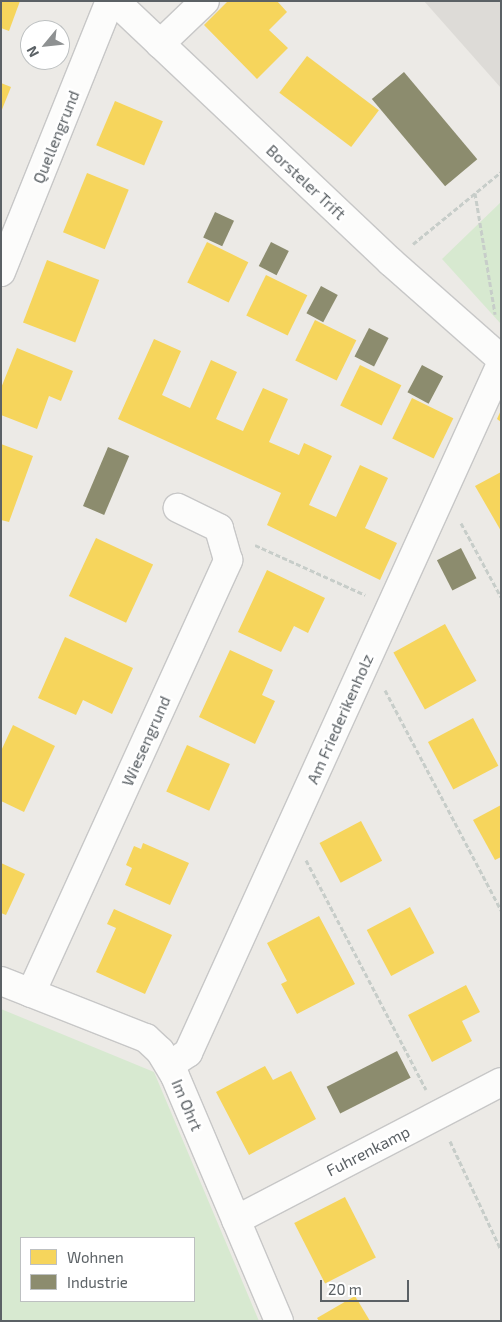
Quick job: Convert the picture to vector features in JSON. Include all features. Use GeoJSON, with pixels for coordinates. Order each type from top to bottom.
{"type":"FeatureCollection","features":[{"type":"Feature","properties":{"kind":"street","name":"Quellengrund"},"geometry":{"type":"LineString","coordinates":[[1,272],[110,1]]}},
{"type":"Feature","properties":{"kind":"street","name":"Borsteler Trift"},"geometry":{"type":"LineString","coordinates":[[115,1],[391,262],[501,360]]}},
{"type":"Feature","properties":{"kind":"street"},"geometry":{"type":"LineString","coordinates":[[160,44],[205,1]]}},
{"type":"Feature","properties":{"kind":"street","name":"Am Friederikenholz"},"geometry":{"type":"LineString","coordinates":[[170,1065],[188,1053],[501,364]]}},
{"type":"Feature","properties":{"kind":"street"},"geometry":{"type":"LineString","coordinates":[[178,508],[219,528]]}},
{"type":"Feature","properties":{"kind":"street","name":"Wiesengrund"},"geometry":{"type":"LineString","coordinates":[[31,993],[228,560],[219,528]]}},
{"type":"Feature","properties":{"kind":"street","name":"Im Ohrt"},"geometry":{"type":"LineString","coordinates":[[1,981],[146,1038],[170,1065],[279,1321]]}},
{"type":"Feature","properties":{"kind":"street","name":"Fuhrenkamp"},"geometry":{"type":"LineString","coordinates":[[236,1220],[501,1082]]}},
{"type":"Feature","properties":{"kind":"path"},"geometry":{"type":"LineString","coordinates":[[391,262],[501,172]]}},
{"type":"Feature","properties":{"kind":"path"},"geometry":{"type":"LineString","coordinates":[[475,193],[496,324]]}},
{"type":"Feature","properties":{"kind":"path"},"geometry":{"type":"LineString","coordinates":[[444,490],[501,597]]}},
{"type":"Feature","properties":{"kind":"path"},"geometry":{"type":"LineString","coordinates":[[219,528],[390,607]]}},
{"type":"Feature","properties":{"kind":"path"},"geometry":{"type":"LineString","coordinates":[[368,657],[501,910]]}},
{"type":"Feature","properties":{"kind":"path"},"geometry":{"type":"LineString","coordinates":[[290,828],[439,1114],[501,1250]]}},
{"type":"Feature","properties":{"kind":"shaded area"},"geometry":{"type":"Polygon","coordinates":[[[424,1],[501,1],[501,88],[424,1]]]}},
{"type":"Feature","properties":{"kind":"green space"},"geometry":{"type":"Polygon","coordinates":[[[501,202],[501,324],[442,259],[501,202]]]}},
{"type":"Feature","properties":{"kind":"green space"},"geometry":{"type":"Polygon","coordinates":[[[1,1009],[154,1072],[259,1321],[1,1321],[1,1009]]]}},
{"type":"Feature","properties":{"kind":"building: Wohnen"},"geometry":{"type":"Polygon","coordinates":[[[1,1],[20,1],[9,31],[1,28],[1,1]]]}},
{"type":"Feature","properties":{"kind":"building: Wohnen"},"geometry":{"type":"Polygon","coordinates":[[[228,1],[277,1],[287,12],[269,30],[288,48],[257,79],[204,25],[228,1]]]}},
{"type":"Feature","properties":{"kind":"building: Wohnen"},"geometry":{"type":"Polygon","coordinates":[[[307,56],[379,110],[351,147],[279,93],[307,56]]]}},
{"type":"Feature","properties":{"kind":"building: Wohnen"},"geometry":{"type":"Polygon","coordinates":[[[1,83],[11,87],[1,112],[1,83]]]}},
{"type":"Feature","properties":{"kind":"building: Wohnen"},"geometry":{"type":"Polygon","coordinates":[[[115,101],[163,121],[144,166],[96,145],[115,101]]]}},
{"type":"Feature","properties":{"kind":"building: Wohnen"},"geometry":{"type":"Polygon","coordinates":[[[87,173],[129,190],[105,249],[63,232],[87,173]]]}},
{"type":"Feature","properties":{"kind":"building: Wohnen"},"geometry":{"type":"Polygon","coordinates":[[[207,242],[248,262],[229,303],[187,282],[207,242]]]}},
{"type":"Feature","properties":{"kind":"building: Wohnen"},"geometry":{"type":"Polygon","coordinates":[[[47,260],[99,280],[75,343],[23,323],[47,260]]]}},
{"type":"Feature","properties":{"kind":"building: Wohnen"},"geometry":{"type":"Polygon","coordinates":[[[266,275],[307,295],[288,336],[246,315],[266,275]]]}},
{"type":"Feature","properties":{"kind":"building: Wohnen"},"geometry":{"type":"Polygon","coordinates":[[[315,320],[356,340],[337,381],[295,360],[315,320]]]}},
{"type":"Feature","properties":{"kind":"building: Wohnen"},"geometry":{"type":"Polygon","coordinates":[[[154,339],[181,351],[162,395],[190,408],[211,360],[237,372],[216,419],[243,431],[263,388],[288,399],[269,442],[299,455],[304,443],[332,456],[309,505],[336,517],[360,465],[388,478],[365,528],[397,543],[380,580],[267,525],[281,493],[118,419],[154,339]]]}},
{"type":"Feature","properties":{"kind":"building: Wohnen"},"geometry":{"type":"Polygon","coordinates":[[[17,348],[73,371],[61,401],[49,396],[37,429],[1,415],[1,388],[17,348]]]}},
{"type":"Feature","properties":{"kind":"building: Wohnen"},"geometry":{"type":"Polygon","coordinates":[[[360,365],[401,385],[382,426],[340,405],[360,365]]]}},
{"type":"Feature","properties":{"kind":"building: Wohnen"},"geometry":{"type":"Polygon","coordinates":[[[412,398],[453,418],[434,459],[392,438],[412,398]]]}},
{"type":"Feature","properties":{"kind":"building: Wohnen"},"geometry":{"type":"Polygon","coordinates":[[[501,410],[501,422],[497,419],[501,410]]]}},
{"type":"Feature","properties":{"kind":"building: Wohnen"},"geometry":{"type":"Polygon","coordinates":[[[1,444],[33,456],[9,522],[1,520],[1,444]]]}},
{"type":"Feature","properties":{"kind":"building: Wohnen"},"geometry":{"type":"Polygon","coordinates":[[[501,472],[501,531],[475,486],[501,472]]]}},
{"type":"Feature","properties":{"kind":"building: Wohnen"},"geometry":{"type":"Polygon","coordinates":[[[96,538],[153,565],[126,623],[69,596],[96,538]]]}},
{"type":"Feature","properties":{"kind":"building: Wohnen"},"geometry":{"type":"Polygon","coordinates":[[[267,570],[325,598],[308,633],[294,626],[281,652],[238,632],[267,570]]]}},
{"type":"Feature","properties":{"kind":"building: Wohnen"},"geometry":{"type":"Polygon","coordinates":[[[445,624],[477,681],[425,709],[393,653],[445,624]]]}},
{"type":"Feature","properties":{"kind":"building: Wohnen"},"geometry":{"type":"Polygon","coordinates":[[[65,637],[133,668],[112,714],[83,700],[76,715],[38,698],[65,637]]]}},
{"type":"Feature","properties":{"kind":"building: Wohnen"},"geometry":{"type":"Polygon","coordinates":[[[230,650],[273,670],[262,695],[275,701],[255,744],[199,717],[230,650]]]}},
{"type":"Feature","properties":{"kind":"building: Wohnen"},"geometry":{"type":"Polygon","coordinates":[[[473,718],[498,766],[453,790],[428,742],[473,718]]]}},
{"type":"Feature","properties":{"kind":"building: Wohnen"},"geometry":{"type":"Polygon","coordinates":[[[13,725],[55,746],[24,812],[1,801],[1,751],[13,725]]]}},
{"type":"Feature","properties":{"kind":"building: Wohnen"},"geometry":{"type":"Polygon","coordinates":[[[187,745],[230,764],[209,811],[166,792],[187,745]]]}},
{"type":"Feature","properties":{"kind":"building: Wohnen"},"geometry":{"type":"Polygon","coordinates":[[[501,805],[501,857],[495,860],[473,820],[501,805]]]}},
{"type":"Feature","properties":{"kind":"building: Wohnen"},"geometry":{"type":"Polygon","coordinates":[[[361,821],[382,861],[341,883],[320,843],[361,821]]]}},
{"type":"Feature","properties":{"kind":"building: Wohnen"},"geometry":{"type":"Polygon","coordinates":[[[143,843],[189,863],[170,905],[125,885],[132,868],[126,865],[134,846],[141,849],[143,843]]]}},
{"type":"Feature","properties":{"kind":"building: Wohnen"},"geometry":{"type":"Polygon","coordinates":[[[1,863],[25,874],[6,915],[1,913],[1,863]]]}},
{"type":"Feature","properties":{"kind":"building: Wohnen"},"geometry":{"type":"Polygon","coordinates":[[[410,907],[434,953],[391,976],[367,930],[410,907]]]}},
{"type":"Feature","properties":{"kind":"building: Wohnen"},"geometry":{"type":"Polygon","coordinates":[[[114,909],[172,935],[145,994],[96,972],[116,928],[107,924],[114,909]]]}},
{"type":"Feature","properties":{"kind":"building: Wohnen"},"geometry":{"type":"Polygon","coordinates":[[[319,916],[355,984],[297,1014],[281,984],[287,981],[267,943],[319,916]]]}},
{"type":"Feature","properties":{"kind":"building: Wohnen"},"geometry":{"type":"Polygon","coordinates":[[[466,985],[480,1012],[462,1021],[472,1041],[432,1062],[408,1015],[466,985]]]}},
{"type":"Feature","properties":{"kind":"building: Wohnen"},"geometry":{"type":"Polygon","coordinates":[[[265,1066],[273,1080],[291,1071],[316,1119],[249,1155],[216,1092],[265,1066]]]}},
{"type":"Feature","properties":{"kind":"building: Wohnen"},"geometry":{"type":"Polygon","coordinates":[[[345,1197],[376,1258],[325,1283],[294,1223],[345,1197]]]}},
{"type":"Feature","properties":{"kind":"building: Wohnen"},"geometry":{"type":"Polygon","coordinates":[[[355,1296],[370,1321],[319,1321],[317,1318],[355,1296]]]}},
{"type":"Feature","properties":{"kind":"building: Industrie"},"geometry":{"type":"Polygon","coordinates":[[[404,72],[477,159],[445,186],[372,99],[404,72]]]}},
{"type":"Feature","properties":{"kind":"building: Industrie"},"geometry":{"type":"Polygon","coordinates":[[[215,212],[234,221],[222,246],[203,237],[215,212]]]}},
{"type":"Feature","properties":{"kind":"building: Industrie"},"geometry":{"type":"Polygon","coordinates":[[[271,242],[289,251],[277,275],[259,266],[271,242]]]}},
{"type":"Feature","properties":{"kind":"building: Industrie"},"geometry":{"type":"Polygon","coordinates":[[[321,286],[338,295],[323,322],[306,313],[321,286]]]}},
{"type":"Feature","properties":{"kind":"building: Industrie"},"geometry":{"type":"Polygon","coordinates":[[[369,328],[389,338],[374,366],[354,357],[369,328]]]}},
{"type":"Feature","properties":{"kind":"building: Industrie"},"geometry":{"type":"Polygon","coordinates":[[[422,365],[443,376],[429,404],[407,392],[422,365]]]}},
{"type":"Feature","properties":{"kind":"building: Industrie"},"geometry":{"type":"Polygon","coordinates":[[[108,447],[129,456],[104,515],[83,506],[108,447]]]}},
{"type":"Feature","properties":{"kind":"building: Industrie"},"geometry":{"type":"Polygon","coordinates":[[[461,548],[476,578],[452,591],[437,560],[461,548]]]}},
{"type":"Feature","properties":{"kind":"building: Industrie"},"geometry":{"type":"Polygon","coordinates":[[[397,1051],[411,1078],[340,1114],[327,1087],[397,1051]]]}}]}
